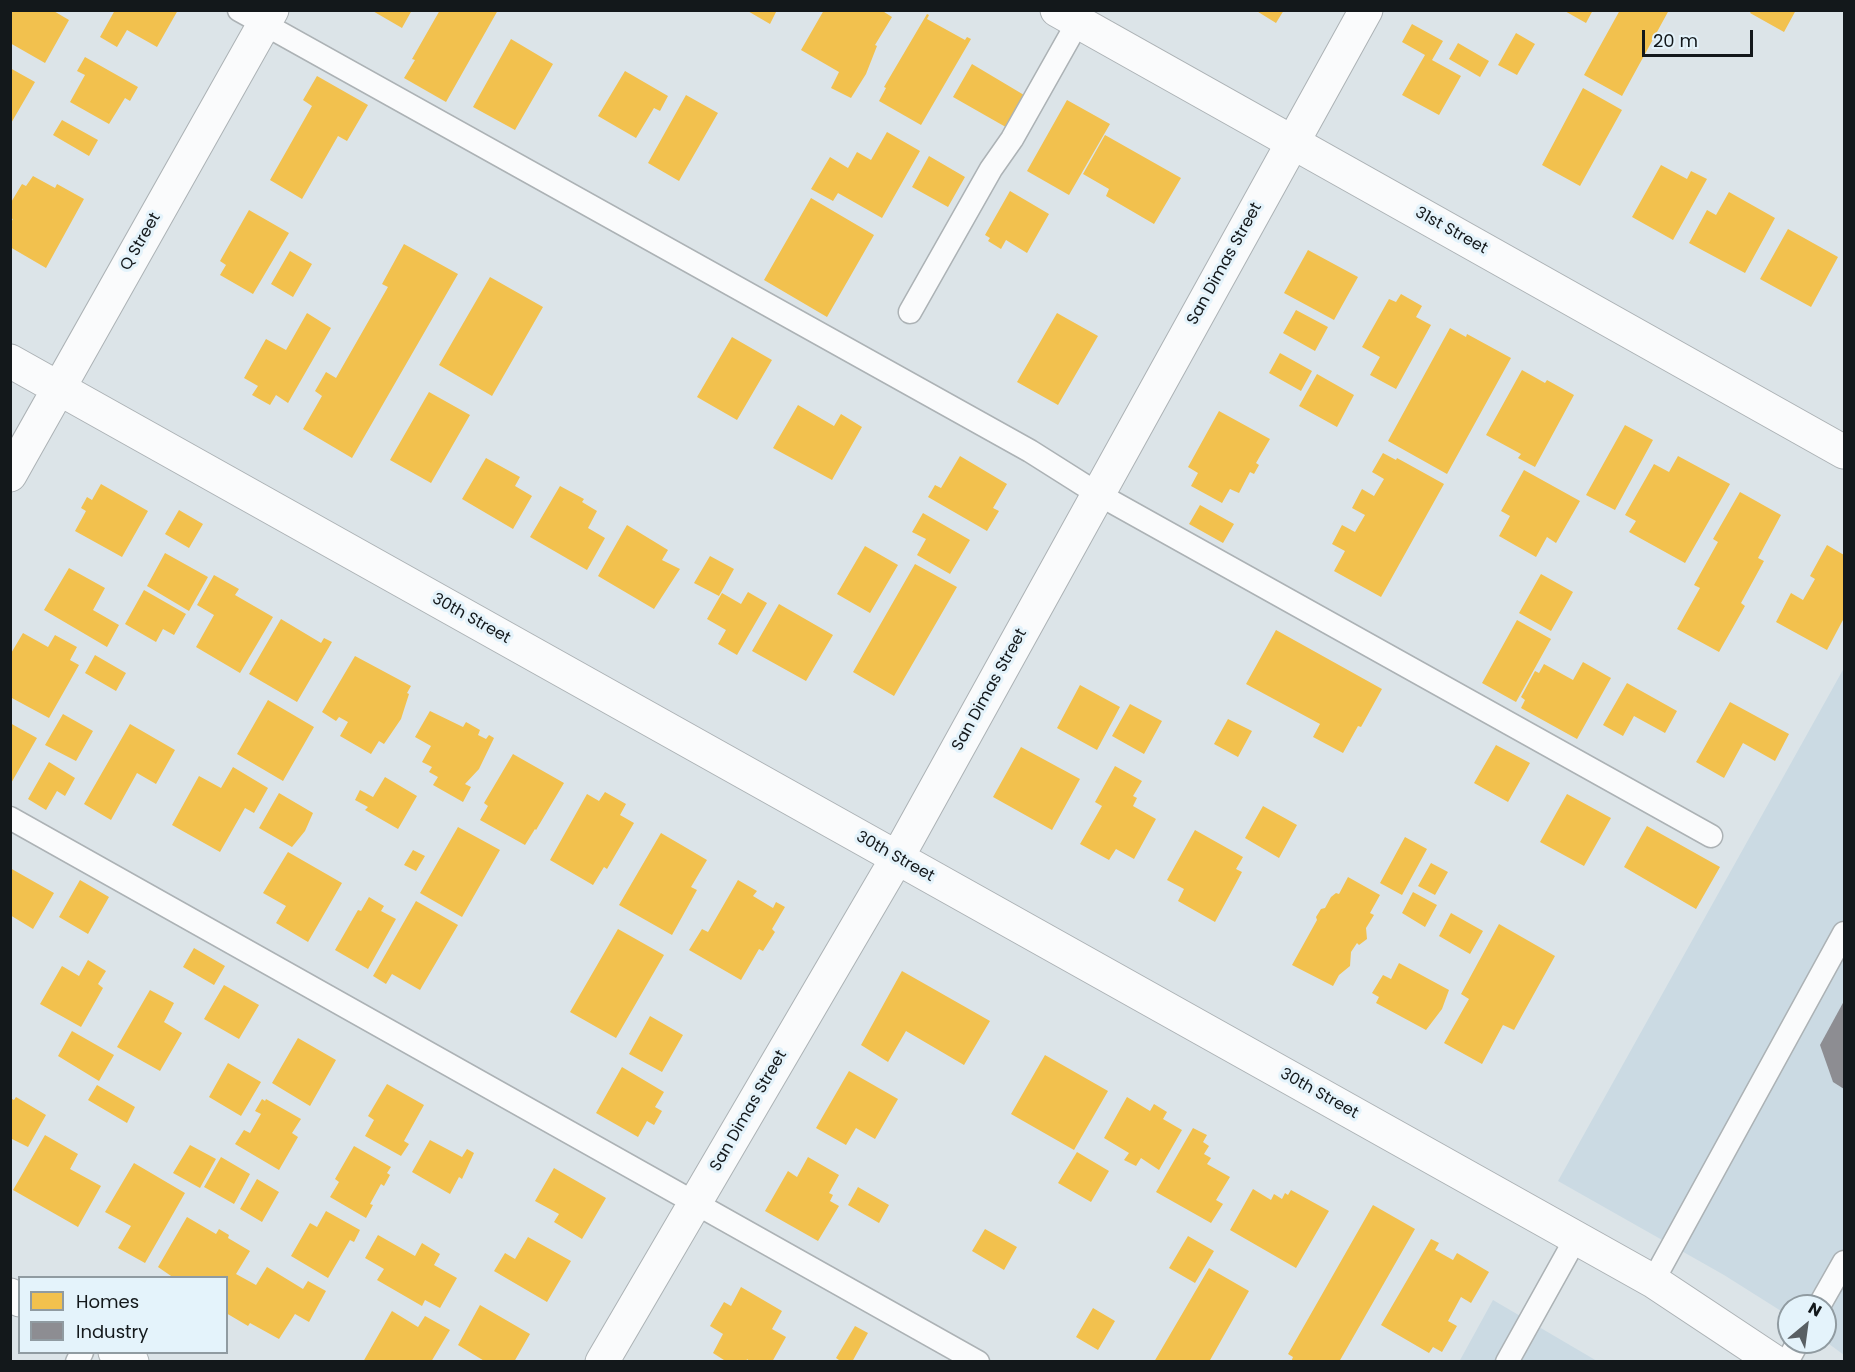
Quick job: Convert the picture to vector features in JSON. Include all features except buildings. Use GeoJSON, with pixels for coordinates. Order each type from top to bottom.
{"type":"FeatureCollection","features":[{"type":"Feature","properties":{"kind":"street","name":"San Dimas Street"},"geometry":{"type":"LineString","coordinates":[[602,1362],[897,858],[1366,10]]}},
{"type":"Feature","properties":{"kind":"street","name":"Q Street"},"geometry":{"type":"LineString","coordinates":[[10,475],[259,15]]}},
{"type":"Feature","properties":{"kind":"street","name":"31st Street"},"geometry":{"type":"LineString","coordinates":[[1067,16],[1845,452]]}},
{"type":"Feature","properties":{"kind":"street","name":"30th Street"},"geometry":{"type":"LineString","coordinates":[[10,361],[1653,1281],[1775,1362]]}},
{"type":"Feature","properties":{"kind":"street"},"geometry":{"type":"LineString","coordinates":[[117,1354],[132,1362]]}},
{"type":"Feature","properties":{"kind":"lane"},"geometry":{"type":"LineString","coordinates":[[259,15],[1020,446],[1098,494],[1711,837]]}},
{"type":"Feature","properties":{"kind":"lane"},"geometry":{"type":"LineString","coordinates":[[910,312],[991,168],[1012,139],[1067,16]]}},
{"type":"Feature","properties":{"kind":"lane"},"geometry":{"type":"LineString","coordinates":[[10,818],[978,1362]]}},
{"type":"Feature","properties":{"kind":"lane"},"geometry":{"type":"LineString","coordinates":[[1653,1281],[1845,933]]}},
{"type":"Feature","properties":{"kind":"lane"},"geometry":{"type":"LineString","coordinates":[[1507,1362],[1576,1238]]}},
{"type":"Feature","properties":{"kind":"lane"},"geometry":{"type":"LineString","coordinates":[[1826,1294],[1845,1262]]}},
{"type":"Feature","properties":{"kind":"shaded area"},"geometry":{"type":"Polygon","coordinates":[[[1844,668],[1844,1355],[1837,1350],[1837,1294],[1777,1294],[1777,1308],[1724,1275],[1558,1181],[1844,668]]]}},
{"type":"Feature","properties":{"kind":"shaded area"},"geometry":{"type":"Polygon","coordinates":[[[1493,1300],[1597,1361],[1459,1362],[1493,1300]]]}}]}
